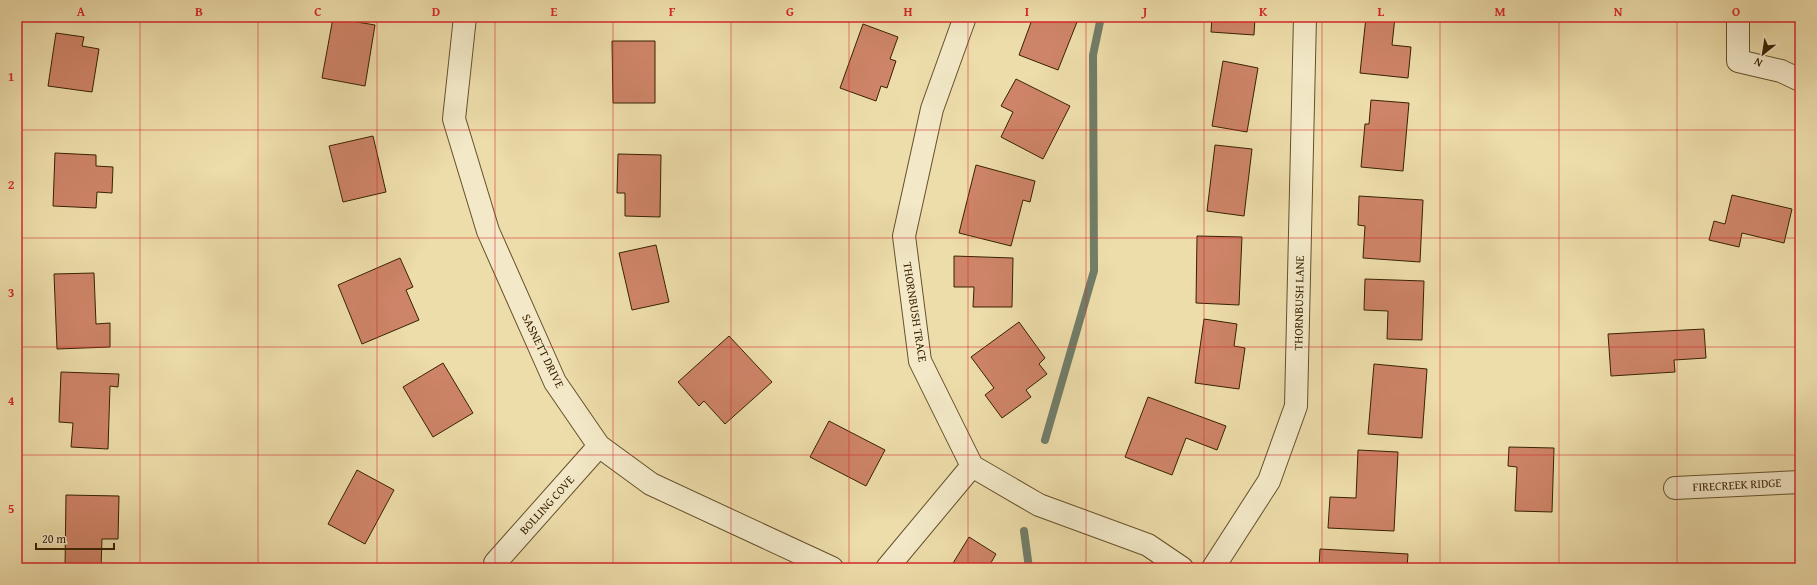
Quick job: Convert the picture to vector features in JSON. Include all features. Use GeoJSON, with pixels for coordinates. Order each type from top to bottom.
{"type":"FeatureCollection","features":[{"type":"Feature","properties":{"kind":"street","name":"SASNETT DRIVE"},"geometry":{"type":"LineString","coordinates":[[465,17],[454,119],[488,231],[555,382],[599,446],[651,484],[832,568]]}},
{"type":"Feature","properties":{"kind":"street","name":"THORNBUSH TRACE"},"geometry":{"type":"LineString","coordinates":[[966,17],[932,109],[904,236],[920,361],[972,466]]}},
{"type":"Feature","properties":{"kind":"street","name":"THORNBUSH LANE"},"geometry":{"type":"LineString","coordinates":[[1212,568],[1269,481],[1296,406],[1305,17]]}},
{"type":"Feature","properties":{"kind":"street"},"geometry":{"type":"LineString","coordinates":[[1738,17],[1738,61],[1781,71],[1800,80]]}},
{"type":"Feature","properties":{"kind":"street","name":"BOLLING COVE"},"geometry":{"type":"LineString","coordinates":[[495,563],[599,446]]}},
{"type":"Feature","properties":{"kind":"street"},"geometry":{"type":"LineString","coordinates":[[887,568],[972,466],[1039,505],[1148,545],[1182,568]]}},
{"type":"Feature","properties":{"kind":"street","name":"FIRECREEK RIDGE"},"geometry":{"type":"LineString","coordinates":[[1675,488],[1800,482]]}},
{"type":"Feature","properties":{"kind":"building"},"geometry":{"type":"Polygon","coordinates":[[[1033,17],[1079,17],[1058,70],[1019,55],[1033,17]]]}},
{"type":"Feature","properties":{"kind":"building"},"geometry":{"type":"Polygon","coordinates":[[[1212,17],[1255,17],[1254,35],[1211,32],[1212,17]]]}},
{"type":"Feature","properties":{"kind":"building"},"geometry":{"type":"Polygon","coordinates":[[[1366,17],[1395,17],[1392,45],[1411,47],[1408,78],[1360,73],[1366,17]]]}},
{"type":"Feature","properties":{"kind":"building"},"geometry":{"type":"Polygon","coordinates":[[[333,18],[375,25],[365,86],[322,78],[333,18]]]}},
{"type":"Feature","properties":{"kind":"building"},"geometry":{"type":"Polygon","coordinates":[[[863,24],[898,37],[890,59],[896,61],[887,88],[881,86],[876,101],[840,88],[863,24]]]}},
{"type":"Feature","properties":{"kind":"building"},"geometry":{"type":"Polygon","coordinates":[[[56,33],[84,37],[82,46],[99,49],[92,92],[48,86],[56,33]]]}},
{"type":"Feature","properties":{"kind":"building"},"geometry":{"type":"Polygon","coordinates":[[[612,41],[655,41],[655,103],[613,103],[612,41]]]}},
{"type":"Feature","properties":{"kind":"building"},"geometry":{"type":"Polygon","coordinates":[[[1223,61],[1258,68],[1247,132],[1212,126],[1223,61]]]}},
{"type":"Feature","properties":{"kind":"building"},"geometry":{"type":"Polygon","coordinates":[[[1016,79],[1070,106],[1043,159],[1001,137],[1013,112],[1001,106],[1016,79]]]}},
{"type":"Feature","properties":{"kind":"building"},"geometry":{"type":"Polygon","coordinates":[[[1371,100],[1409,103],[1403,171],[1361,167],[1365,124],[1369,124],[1371,100]]]}},
{"type":"Feature","properties":{"kind":"building"},"geometry":{"type":"Polygon","coordinates":[[[373,136],[386,192],[343,202],[329,146],[373,136]]]}},
{"type":"Feature","properties":{"kind":"building"},"geometry":{"type":"Polygon","coordinates":[[[1215,145],[1252,149],[1244,216],[1207,211],[1215,145]]]}},
{"type":"Feature","properties":{"kind":"building"},"geometry":{"type":"Polygon","coordinates":[[[55,153],[96,155],[96,166],[113,167],[112,193],[97,192],[96,208],[53,206],[55,153]]]}},
{"type":"Feature","properties":{"kind":"building"},"geometry":{"type":"Polygon","coordinates":[[[618,154],[661,155],[660,217],[625,216],[625,193],[617,193],[618,154]]]}},
{"type":"Feature","properties":{"kind":"building"},"geometry":{"type":"Polygon","coordinates":[[[976,165],[1035,181],[1030,202],[1023,200],[1011,246],[959,233],[976,165]]]}},
{"type":"Feature","properties":{"kind":"building"},"geometry":{"type":"Polygon","coordinates":[[[1732,195],[1792,209],[1784,243],[1742,233],[1739,247],[1709,240],[1714,221],[1725,224],[1732,195]]]}},
{"type":"Feature","properties":{"kind":"building"},"geometry":{"type":"Polygon","coordinates":[[[1359,196],[1423,200],[1420,262],[1363,258],[1365,226],[1358,225],[1359,196]]]}},
{"type":"Feature","properties":{"kind":"building"},"geometry":{"type":"Polygon","coordinates":[[[1197,236],[1242,237],[1239,305],[1196,303],[1197,236]]]}},
{"type":"Feature","properties":{"kind":"building"},"geometry":{"type":"Polygon","coordinates":[[[656,245],[669,302],[632,310],[619,253],[656,245]]]}},
{"type":"Feature","properties":{"kind":"building"},"geometry":{"type":"Polygon","coordinates":[[[954,256],[1013,258],[1012,307],[973,307],[974,287],[954,287],[954,256]]]}},
{"type":"Feature","properties":{"kind":"building"},"geometry":{"type":"Polygon","coordinates":[[[400,258],[413,287],[406,290],[419,320],[362,344],[338,285],[400,258]]]}},
{"type":"Feature","properties":{"kind":"building"},"geometry":{"type":"Polygon","coordinates":[[[94,273],[96,324],[110,323],[110,347],[57,349],[54,274],[94,273]]]}},
{"type":"Feature","properties":{"kind":"building"},"geometry":{"type":"Polygon","coordinates":[[[1365,279],[1424,281],[1422,340],[1387,339],[1388,311],[1364,310],[1365,279]]]}},
{"type":"Feature","properties":{"kind":"building"},"geometry":{"type":"Polygon","coordinates":[[[1204,319],[1237,324],[1234,346],[1245,348],[1239,389],[1195,383],[1204,319]]]}},
{"type":"Feature","properties":{"kind":"building"},"geometry":{"type":"Polygon","coordinates":[[[1019,322],[1045,358],[1039,364],[1047,374],[1026,390],[1031,397],[1002,418],[985,395],[994,388],[971,357],[1019,322]]]}},
{"type":"Feature","properties":{"kind":"building"},"geometry":{"type":"Polygon","coordinates":[[[1704,329],[1706,358],[1674,360],[1675,372],[1611,376],[1608,334],[1704,329]]]}},
{"type":"Feature","properties":{"kind":"building"},"geometry":{"type":"Polygon","coordinates":[[[729,336],[772,382],[725,424],[704,401],[699,406],[678,382],[729,336]]]}},
{"type":"Feature","properties":{"kind":"building"},"geometry":{"type":"Polygon","coordinates":[[[443,363],[473,413],[433,437],[403,387],[443,363]]]}},
{"type":"Feature","properties":{"kind":"building"},"geometry":{"type":"Polygon","coordinates":[[[1374,364],[1427,369],[1422,438],[1368,434],[1374,364]]]}},
{"type":"Feature","properties":{"kind":"building"},"geometry":{"type":"Polygon","coordinates":[[[61,372],[119,374],[118,387],[110,386],[108,449],[71,447],[73,423],[59,422],[61,372]]]}},
{"type":"Feature","properties":{"kind":"building"},"geometry":{"type":"Polygon","coordinates":[[[1148,397],[1226,426],[1217,450],[1186,438],[1172,475],[1125,457],[1148,397]]]}},
{"type":"Feature","properties":{"kind":"building"},"geometry":{"type":"Polygon","coordinates":[[[829,421],[885,450],[866,486],[810,457],[829,421]]]}},
{"type":"Feature","properties":{"kind":"building"},"geometry":{"type":"Polygon","coordinates":[[[1509,447],[1554,448],[1552,512],[1515,511],[1517,467],[1508,466],[1509,447]]]}},
{"type":"Feature","properties":{"kind":"building"},"geometry":{"type":"Polygon","coordinates":[[[1358,450],[1398,452],[1394,531],[1328,528],[1330,497],[1356,498],[1358,450]]]}},
{"type":"Feature","properties":{"kind":"building"},"geometry":{"type":"Polygon","coordinates":[[[357,470],[394,490],[365,544],[328,524],[357,470]]]}},
{"type":"Feature","properties":{"kind":"building"},"geometry":{"type":"Polygon","coordinates":[[[66,495],[119,496],[118,539],[102,539],[101,568],[65,568],[66,495]]]}},
{"type":"Feature","properties":{"kind":"building"},"geometry":{"type":"Polygon","coordinates":[[[969,537],[996,554],[988,568],[950,568],[969,537]]]}},
{"type":"Feature","properties":{"kind":"building"},"geometry":{"type":"Polygon","coordinates":[[[1320,549],[1408,554],[1407,568],[1319,568],[1320,549]]]}},
{"type":"Feature","properties":{"kind":"waterway"},"geometry":{"type":"LineString","coordinates":[[1045,440],[1094,271],[1093,55],[1101,17]]}},
{"type":"Feature","properties":{"kind":"waterway"},"geometry":{"type":"LineString","coordinates":[[1024,531],[1029,568]]}}]}
